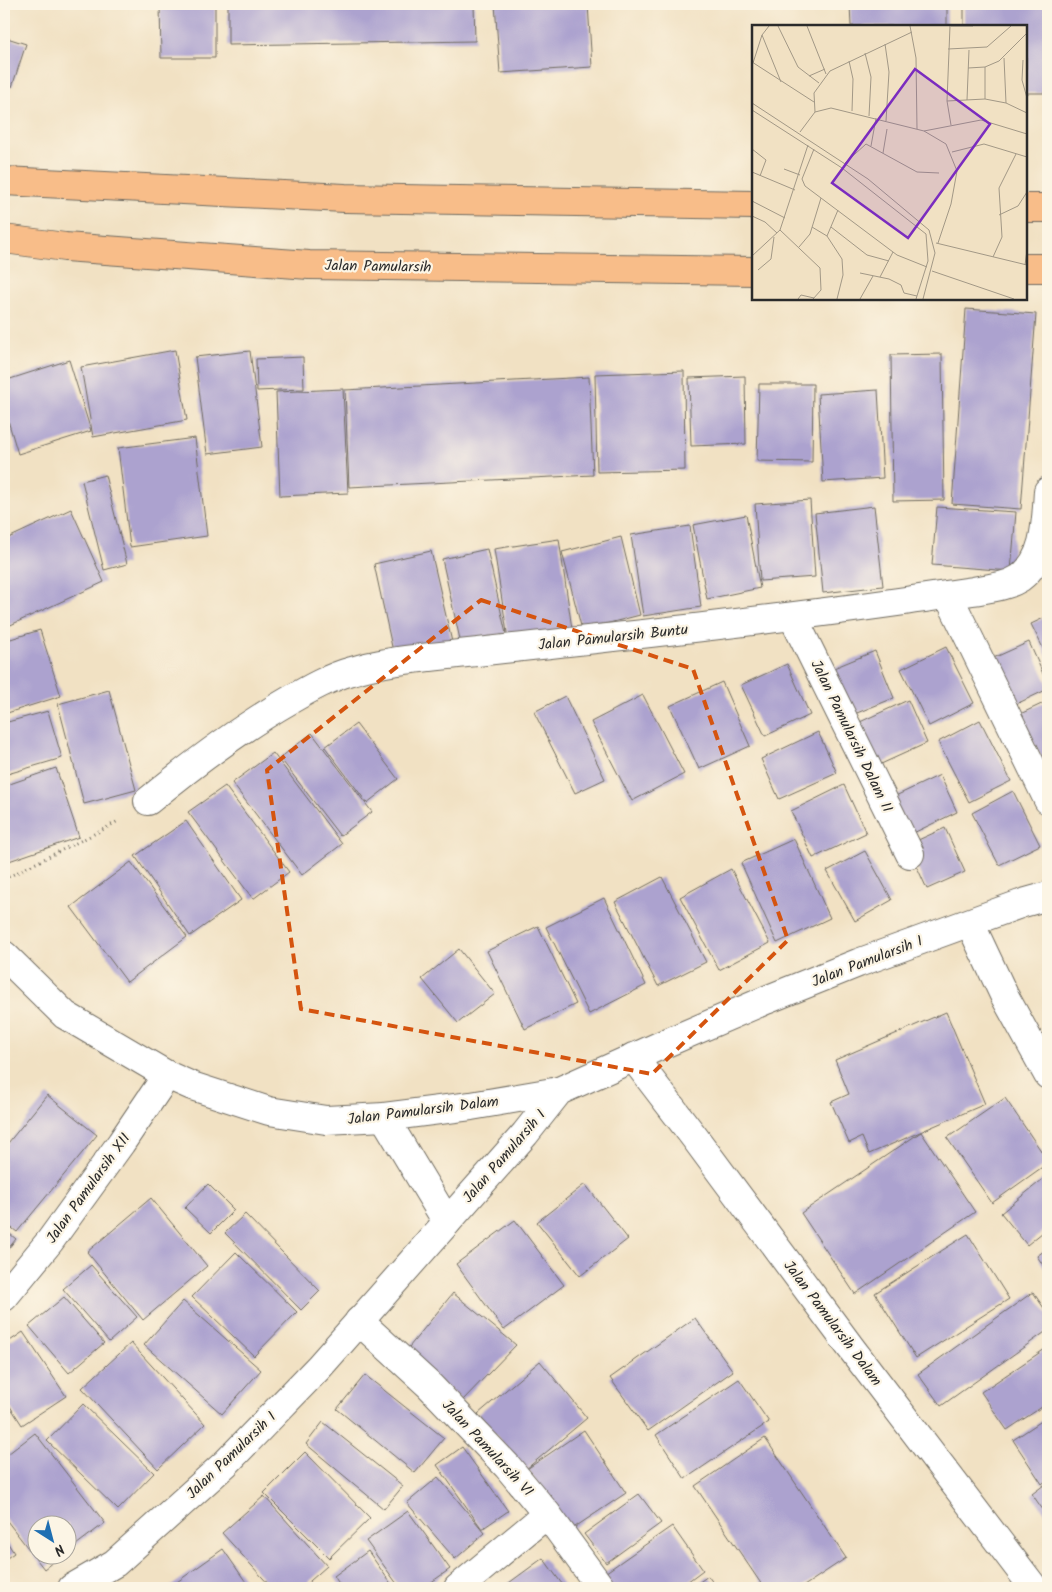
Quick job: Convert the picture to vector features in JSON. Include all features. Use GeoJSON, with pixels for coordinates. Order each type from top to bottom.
{"type":"FeatureCollection","features":[{"type":"Feature","properties":{"kind":"highway"},"geometry":{"type":"LineString","coordinates":[[4,180],[344,198],[752,205]]}},
{"type":"Feature","properties":{"kind":"highway"},"geometry":{"type":"LineString","coordinates":[[1027,208],[1048,208]]}},
{"type":"Feature","properties":{"kind":"highway","name":"Jalan Pamularsih"},"geometry":{"type":"LineString","coordinates":[[4,238],[65,248],[309,265],[752,271]]}},
{"type":"Feature","properties":{"kind":"highway"},"geometry":{"type":"LineString","coordinates":[[1027,268],[1048,268]]}},
{"type":"Feature","properties":{"kind":"street","name":"Jalan Pamularsih Buntu"},"geometry":{"type":"LineString","coordinates":[[148,801],[228,739],[275,708],[312,687],[350,671],[382,663],[430,657],[793,617],[1008,585],[1021,577],[1032,566],[1039,551],[1045,528],[1048,491]]}},
{"type":"Feature","properties":{"kind":"street"},"geometry":{"type":"LineString","coordinates":[[948,595],[1048,800]]}},
{"type":"Feature","properties":{"kind":"street","name":"Jalan Pamularsih Dalam II"},"geometry":{"type":"LineString","coordinates":[[793,617],[910,854]]}},
{"type":"Feature","properties":{"kind":"street","name":"Jalan Pamularsih I"},"geometry":{"type":"LineString","coordinates":[[72,1588],[115,1563],[226,1463],[319,1367],[525,1134],[559,1090],[766,1000],[858,963],[1023,903],[1048,896]]}},
{"type":"Feature","properties":{"kind":"street"},"geometry":{"type":"LineString","coordinates":[[970,923],[1004,995],[1048,1075]]}},
{"type":"Feature","properties":{"kind":"street","name":"Jalan Pamularsih Dalam"},"geometry":{"type":"LineString","coordinates":[[4,955],[65,1014],[167,1076],[269,1111],[326,1120],[384,1117],[471,1106],[559,1090]]}},
{"type":"Feature","properties":{"kind":"street","name":"Jalan Pamularsih Dalam"},"geometry":{"type":"LineString","coordinates":[[633,1058],[1034,1588]]}},
{"type":"Feature","properties":{"kind":"street","name":"Jalan Pamularsih XII"},"geometry":{"type":"LineString","coordinates":[[4,1297],[50,1241],[167,1076]]}},
{"type":"Feature","properties":{"kind":"street"},"geometry":{"type":"LineString","coordinates":[[384,1117],[447,1222]]}},
{"type":"Feature","properties":{"kind":"street","name":"Jalan Pamularsih VI"},"geometry":{"type":"LineString","coordinates":[[359,1321],[430,1386],[507,1466],[548,1514],[601,1588]]}},
{"type":"Feature","properties":{"kind":"street"},"geometry":{"type":"LineString","coordinates":[[458,1588],[548,1514]]}},
{"type":"Feature","properties":{"kind":"path"},"geometry":{"type":"LineString","coordinates":[[4,879],[106,828]]}},
{"type":"Feature","properties":{"kind":"highlighted area"},"geometry":{"type":"Polygon","coordinates":[[[481,600],[693,669],[788,940],[652,1074],[301,1009],[267,770],[481,600]]]}},
{"type":"Feature","properties":{"kind":"building"},"geometry":{"type":"Polygon","coordinates":[[[160,4],[215,4],[215,58],[161,58],[160,4]]]}},
{"type":"Feature","properties":{"kind":"building"},"geometry":{"type":"Polygon","coordinates":[[[228,4],[474,4],[475,41],[228,45],[228,4]]]}},
{"type":"Feature","properties":{"kind":"building"},"geometry":{"type":"Polygon","coordinates":[[[495,4],[588,4],[592,67],[500,73],[495,4]]]}},
{"type":"Feature","properties":{"kind":"building"},"geometry":{"type":"Polygon","coordinates":[[[850,4],[947,4],[947,25],[851,25],[850,4]]]}},
{"type":"Feature","properties":{"kind":"building"},"geometry":{"type":"Polygon","coordinates":[[[964,4],[1048,4],[1048,93],[1027,93],[1027,25],[964,25],[964,4]]]}},
{"type":"Feature","properties":{"kind":"building"},"geometry":{"type":"Polygon","coordinates":[[[4,37],[26,44],[12,87],[4,84],[4,37]]]}},
{"type":"Feature","properties":{"kind":"building"},"geometry":{"type":"Polygon","coordinates":[[[966,309],[1036,314],[1021,509],[952,504],[966,309]]]}},
{"type":"Feature","properties":{"kind":"building"},"geometry":{"type":"Polygon","coordinates":[[[175,350],[187,420],[93,437],[81,367],[175,350]]]}},
{"type":"Feature","properties":{"kind":"building"},"geometry":{"type":"Polygon","coordinates":[[[250,351],[262,447],[207,454],[195,357],[250,351]]]}},
{"type":"Feature","properties":{"kind":"building"},"geometry":{"type":"Polygon","coordinates":[[[942,354],[944,500],[893,501],[891,355],[942,354]]]}},
{"type":"Feature","properties":{"kind":"building"},"geometry":{"type":"Polygon","coordinates":[[[303,357],[304,389],[257,391],[256,359],[303,357]]]}},
{"type":"Feature","properties":{"kind":"building"},"geometry":{"type":"Polygon","coordinates":[[[69,360],[91,431],[18,454],[4,407],[4,381],[69,360]]]}},
{"type":"Feature","properties":{"kind":"building"},"geometry":{"type":"Polygon","coordinates":[[[684,371],[685,470],[597,472],[595,374],[684,371]]]}},
{"type":"Feature","properties":{"kind":"building"},"geometry":{"type":"Polygon","coordinates":[[[745,376],[746,444],[691,446],[689,378],[745,376]]]}},
{"type":"Feature","properties":{"kind":"building"},"geometry":{"type":"Polygon","coordinates":[[[589,377],[593,475],[349,487],[345,390],[589,377]]]}},
{"type":"Feature","properties":{"kind":"building"},"geometry":{"type":"Polygon","coordinates":[[[759,384],[813,384],[812,462],[757,461],[759,384]]]}},
{"type":"Feature","properties":{"kind":"building"},"geometry":{"type":"Polygon","coordinates":[[[343,389],[348,493],[280,496],[276,392],[343,389]]]}},
{"type":"Feature","properties":{"kind":"building"},"geometry":{"type":"Polygon","coordinates":[[[878,390],[883,478],[823,482],[818,394],[878,390]]]}},
{"type":"Feature","properties":{"kind":"building"},"geometry":{"type":"Polygon","coordinates":[[[195,438],[207,536],[130,547],[118,448],[195,438]]]}},
{"type":"Feature","properties":{"kind":"building"},"geometry":{"type":"Polygon","coordinates":[[[105,475],[127,564],[104,570],[82,481],[105,475]]]}},
{"type":"Feature","properties":{"kind":"building"},"geometry":{"type":"Polygon","coordinates":[[[810,500],[815,577],[760,581],[755,504],[810,500]]]}},
{"type":"Feature","properties":{"kind":"building"},"geometry":{"type":"Polygon","coordinates":[[[874,506],[883,586],[823,593],[815,513],[874,506]]]}},
{"type":"Feature","properties":{"kind":"building"},"geometry":{"type":"Polygon","coordinates":[[[937,507],[1016,512],[1011,571],[932,565],[937,507]]]}},
{"type":"Feature","properties":{"kind":"building"},"geometry":{"type":"Polygon","coordinates":[[[71,509],[104,582],[4,628],[4,540],[71,509]]]}},
{"type":"Feature","properties":{"kind":"building"},"geometry":{"type":"Polygon","coordinates":[[[746,515],[760,588],[707,599],[693,525],[746,515]]]}},
{"type":"Feature","properties":{"kind":"building"},"geometry":{"type":"Polygon","coordinates":[[[690,526],[701,607],[643,616],[631,535],[690,526]]]}},
{"type":"Feature","properties":{"kind":"building"},"geometry":{"type":"Polygon","coordinates":[[[621,537],[640,615],[582,630],[562,552],[621,537]]]}},
{"type":"Feature","properties":{"kind":"building"},"geometry":{"type":"Polygon","coordinates":[[[559,539],[572,629],[508,639],[494,549],[559,539]]]}},
{"type":"Feature","properties":{"kind":"building"},"geometry":{"type":"Polygon","coordinates":[[[487,549],[506,634],[461,644],[442,559],[487,549]]]}},
{"type":"Feature","properties":{"kind":"building"},"geometry":{"type":"Polygon","coordinates":[[[431,551],[452,642],[394,656],[374,564],[431,551]]]}},
{"type":"Feature","properties":{"kind":"building"},"geometry":{"type":"Polygon","coordinates":[[[1048,616],[1048,658],[1031,624],[1048,616]]]}},
{"type":"Feature","properties":{"kind":"building"},"geometry":{"type":"Polygon","coordinates":[[[40,630],[61,696],[4,714],[4,641],[40,630]]]}},
{"type":"Feature","properties":{"kind":"building"},"geometry":{"type":"Polygon","coordinates":[[[1029,642],[1048,689],[1010,707],[989,660],[1029,642]]]}},
{"type":"Feature","properties":{"kind":"building"},"geometry":{"type":"Polygon","coordinates":[[[946,647],[974,703],[929,726],[901,669],[946,647]]]}},
{"type":"Feature","properties":{"kind":"building"},"geometry":{"type":"Polygon","coordinates":[[[875,651],[894,698],[847,717],[829,670],[875,651]]]}},
{"type":"Feature","properties":{"kind":"building"},"geometry":{"type":"Polygon","coordinates":[[[787,664],[810,715],[765,736],[741,685],[787,664]]]}},
{"type":"Feature","properties":{"kind":"building"},"geometry":{"type":"Polygon","coordinates":[[[722,682],[750,746],[699,769],[670,706],[722,682]]]}},
{"type":"Feature","properties":{"kind":"building"},"geometry":{"type":"Polygon","coordinates":[[[109,690],[136,790],[84,804],[58,704],[109,690]]]}},
{"type":"Feature","properties":{"kind":"building"},"geometry":{"type":"Polygon","coordinates":[[[643,695],[684,774],[632,801],[591,722],[643,695]]]}},
{"type":"Feature","properties":{"kind":"building"},"geometry":{"type":"Polygon","coordinates":[[[565,696],[605,779],[575,793],[534,712],[565,696]]]}},
{"type":"Feature","properties":{"kind":"building"},"geometry":{"type":"Polygon","coordinates":[[[908,700],[927,743],[868,770],[849,727],[908,700]]]}},
{"type":"Feature","properties":{"kind":"building"},"geometry":{"type":"Polygon","coordinates":[[[1048,701],[1048,769],[1018,715],[1048,701]]]}},
{"type":"Feature","properties":{"kind":"building"},"geometry":{"type":"Polygon","coordinates":[[[48,711],[62,758],[4,775],[4,723],[48,711]]]}},
{"type":"Feature","properties":{"kind":"building"},"geometry":{"type":"Polygon","coordinates":[[[980,720],[1011,781],[969,802],[938,742],[980,720]]]}},
{"type":"Feature","properties":{"kind":"building"},"geometry":{"type":"Polygon","coordinates":[[[356,724],[398,779],[367,803],[325,747],[356,724]]]}},
{"type":"Feature","properties":{"kind":"building"},"geometry":{"type":"Polygon","coordinates":[[[818,732],[837,773],[779,799],[761,759],[818,732]]]}},
{"type":"Feature","properties":{"kind":"building"},"geometry":{"type":"Polygon","coordinates":[[[312,733],[372,812],[340,836],[280,758],[312,733]]]}},
{"type":"Feature","properties":{"kind":"building"},"geometry":{"type":"Polygon","coordinates":[[[273,753],[342,844],[302,875],[232,783],[273,753]]]}},
{"type":"Feature","properties":{"kind":"building"},"geometry":{"type":"Polygon","coordinates":[[[56,768],[79,837],[9,861],[4,846],[4,786],[56,768]]]}},
{"type":"Feature","properties":{"kind":"building"},"geometry":{"type":"Polygon","coordinates":[[[940,775],[957,812],[905,837],[887,800],[940,775]]]}},
{"type":"Feature","properties":{"kind":"building"},"geometry":{"type":"Polygon","coordinates":[[[844,785],[866,833],[813,858],[791,811],[844,785]]]}},
{"type":"Feature","properties":{"kind":"building"},"geometry":{"type":"Polygon","coordinates":[[[225,786],[289,872],[253,899],[188,812],[225,786]]]}},
{"type":"Feature","properties":{"kind":"building"},"geometry":{"type":"Polygon","coordinates":[[[1013,791],[1040,845],[999,865],[972,813],[1013,791]]]}},
{"type":"Feature","properties":{"kind":"building"},"geometry":{"type":"Polygon","coordinates":[[[186,821],[241,900],[190,936],[135,856],[186,821]]]}},
{"type":"Feature","properties":{"kind":"building"},"geometry":{"type":"Polygon","coordinates":[[[945,828],[965,872],[927,889],[907,845],[945,828]]]}},
{"type":"Feature","properties":{"kind":"building"},"geometry":{"type":"Polygon","coordinates":[[[794,839],[830,918],[777,943],[741,863],[794,839]]]}},
{"type":"Feature","properties":{"kind":"building"},"geometry":{"type":"Polygon","coordinates":[[[865,851],[892,900],[855,921],[827,871],[865,851]]]}},
{"type":"Feature","properties":{"kind":"building"},"geometry":{"type":"Polygon","coordinates":[[[131,862],[187,937],[127,982],[71,907],[131,862]]]}},
{"type":"Feature","properties":{"kind":"building"},"geometry":{"type":"Polygon","coordinates":[[[731,869],[770,943],[719,970],[680,897],[731,869]]]}},
{"type":"Feature","properties":{"kind":"building"},"geometry":{"type":"Polygon","coordinates":[[[662,877],[706,962],[658,986],[615,902],[662,877]]]}},
{"type":"Feature","properties":{"kind":"building"},"geometry":{"type":"Polygon","coordinates":[[[604,898],[646,985],[589,1014],[546,927],[604,898]]]}},
{"type":"Feature","properties":{"kind":"building"},"geometry":{"type":"Polygon","coordinates":[[[538,926],[576,1004],[525,1029],[487,951],[538,926]]]}},
{"type":"Feature","properties":{"kind":"building"},"geometry":{"type":"Polygon","coordinates":[[[459,949],[495,994],[458,1023],[422,979],[459,949]]]}},
{"type":"Feature","properties":{"kind":"building"},"geometry":{"type":"Polygon","coordinates":[[[946,1012],[985,1104],[869,1154],[862,1137],[849,1143],[831,1102],[849,1094],[835,1060],[946,1012]]]}},
{"type":"Feature","properties":{"kind":"building"},"geometry":{"type":"Polygon","coordinates":[[[47,1095],[97,1135],[17,1232],[4,1222],[4,1148],[47,1095]]]}},
{"type":"Feature","properties":{"kind":"building"},"geometry":{"type":"Polygon","coordinates":[[[1005,1098],[1048,1163],[992,1203],[947,1138],[1005,1098]]]}},
{"type":"Feature","properties":{"kind":"building"},"geometry":{"type":"Polygon","coordinates":[[[921,1132],[975,1212],[855,1294],[801,1213],[921,1132]]]}},
{"type":"Feature","properties":{"kind":"building"},"geometry":{"type":"Polygon","coordinates":[[[1048,1175],[1048,1228],[1027,1245],[1001,1213],[1048,1175]]]}},
{"type":"Feature","properties":{"kind":"building"},"geometry":{"type":"Polygon","coordinates":[[[208,1184],[234,1210],[211,1233],[185,1208],[208,1184]]]}},
{"type":"Feature","properties":{"kind":"building"},"geometry":{"type":"Polygon","coordinates":[[[585,1184],[628,1239],[580,1276],[537,1222],[585,1184]]]}},
{"type":"Feature","properties":{"kind":"building"},"geometry":{"type":"Polygon","coordinates":[[[151,1198],[207,1266],[143,1320],[87,1252],[151,1198]]]}},
{"type":"Feature","properties":{"kind":"building"},"geometry":{"type":"Polygon","coordinates":[[[245,1214],[320,1291],[301,1310],[225,1233],[245,1214]]]}},
{"type":"Feature","properties":{"kind":"building"},"geometry":{"type":"Polygon","coordinates":[[[515,1220],[564,1285],[504,1330],[456,1264],[515,1220]]]}},
{"type":"Feature","properties":{"kind":"building"},"geometry":{"type":"Polygon","coordinates":[[[4,1229],[16,1239],[4,1254],[4,1229]]]}},
{"type":"Feature","properties":{"kind":"building"},"geometry":{"type":"Polygon","coordinates":[[[968,1234],[1009,1299],[916,1358],[875,1293],[968,1234]]]}},
{"type":"Feature","properties":{"kind":"building"},"geometry":{"type":"Polygon","coordinates":[[[1048,1248],[1048,1273],[1037,1256],[1048,1248]]]}},
{"type":"Feature","properties":{"kind":"building"},"geometry":{"type":"Polygon","coordinates":[[[236,1252],[297,1312],[254,1356],[192,1297],[236,1252]]]}},
{"type":"Feature","properties":{"kind":"building"},"geometry":{"type":"Polygon","coordinates":[[[91,1265],[137,1317],[109,1342],[63,1289],[91,1265]]]}},
{"type":"Feature","properties":{"kind":"building"},"geometry":{"type":"Polygon","coordinates":[[[1033,1292],[1048,1314],[1048,1330],[941,1406],[918,1374],[1033,1292]]]}},
{"type":"Feature","properties":{"kind":"building"},"geometry":{"type":"Polygon","coordinates":[[[453,1293],[516,1345],[462,1401],[405,1352],[453,1293]]]}},
{"type":"Feature","properties":{"kind":"building"},"geometry":{"type":"Polygon","coordinates":[[[64,1297],[104,1343],[69,1373],[29,1326],[64,1297]]]}},
{"type":"Feature","properties":{"kind":"building"},"geometry":{"type":"Polygon","coordinates":[[[183,1301],[261,1370],[222,1414],[144,1345],[183,1301]]]}},
{"type":"Feature","properties":{"kind":"building"},"geometry":{"type":"Polygon","coordinates":[[[695,1318],[733,1371],[648,1431],[610,1378],[695,1318]]]}},
{"type":"Feature","properties":{"kind":"building"},"geometry":{"type":"Polygon","coordinates":[[[23,1332],[66,1396],[22,1425],[4,1397],[4,1345],[23,1332]]]}},
{"type":"Feature","properties":{"kind":"building"},"geometry":{"type":"Polygon","coordinates":[[[131,1343],[205,1424],[158,1469],[82,1388],[131,1343]]]}},
{"type":"Feature","properties":{"kind":"building"},"geometry":{"type":"Polygon","coordinates":[[[1048,1347],[1048,1403],[1007,1430],[981,1392],[1048,1347]]]}},
{"type":"Feature","properties":{"kind":"building"},"geometry":{"type":"Polygon","coordinates":[[[540,1361],[587,1418],[525,1470],[478,1414],[540,1361]]]}},
{"type":"Feature","properties":{"kind":"building"},"geometry":{"type":"Polygon","coordinates":[[[365,1375],[444,1438],[415,1473],[337,1409],[365,1375]]]}},
{"type":"Feature","properties":{"kind":"building"},"geometry":{"type":"Polygon","coordinates":[[[739,1379],[769,1422],[685,1479],[656,1435],[739,1379]]]}},
{"type":"Feature","properties":{"kind":"building"},"geometry":{"type":"Polygon","coordinates":[[[83,1404],[154,1473],[118,1510],[47,1441],[83,1404]]]}},
{"type":"Feature","properties":{"kind":"building"},"geometry":{"type":"Polygon","coordinates":[[[1043,1420],[1048,1428],[1048,1479],[1042,1484],[1013,1440],[1043,1420]]]}},
{"type":"Feature","properties":{"kind":"building"},"geometry":{"type":"Polygon","coordinates":[[[323,1422],[403,1486],[384,1509],[306,1444],[323,1422]]]}},
{"type":"Feature","properties":{"kind":"building"},"geometry":{"type":"Polygon","coordinates":[[[584,1430],[626,1493],[569,1531],[527,1469],[584,1430]]]}},
{"type":"Feature","properties":{"kind":"building"},"geometry":{"type":"Polygon","coordinates":[[[35,1433],[105,1523],[78,1543],[78,1514],[28,1514],[28,1548],[4,1517],[4,1457],[35,1433]]]}},
{"type":"Feature","properties":{"kind":"building"},"geometry":{"type":"Polygon","coordinates":[[[765,1438],[846,1558],[801,1588],[764,1588],[695,1486],[765,1438]]]}},
{"type":"Feature","properties":{"kind":"building"},"geometry":{"type":"Polygon","coordinates":[[[462,1447],[508,1511],[482,1529],[437,1465],[462,1447]]]}},
{"type":"Feature","properties":{"kind":"building"},"geometry":{"type":"Polygon","coordinates":[[[305,1452],[370,1518],[329,1558],[264,1493],[305,1452]]]}},
{"type":"Feature","properties":{"kind":"building"},"geometry":{"type":"Polygon","coordinates":[[[438,1477],[485,1533],[455,1559],[407,1503],[438,1477]]]}},
{"type":"Feature","properties":{"kind":"building"},"geometry":{"type":"Polygon","coordinates":[[[1048,1482],[1048,1517],[1032,1494],[1048,1482]]]}},
{"type":"Feature","properties":{"kind":"building"},"geometry":{"type":"Polygon","coordinates":[[[639,1494],[661,1523],[606,1563],[584,1534],[639,1494]]]}},
{"type":"Feature","properties":{"kind":"building"},"geometry":{"type":"Polygon","coordinates":[[[264,1496],[327,1566],[302,1588],[272,1588],[222,1533],[264,1496]]]}},
{"type":"Feature","properties":{"kind":"building"},"geometry":{"type":"Polygon","coordinates":[[[408,1511],[450,1569],[423,1588],[400,1588],[366,1541],[408,1511]]]}},
{"type":"Feature","properties":{"kind":"building"},"geometry":{"type":"Polygon","coordinates":[[[672,1526],[703,1570],[679,1588],[612,1588],[602,1575],[672,1526]]]}},
{"type":"Feature","properties":{"kind":"building"},"geometry":{"type":"Polygon","coordinates":[[[4,1537],[14,1553],[4,1560],[4,1537]]]}},
{"type":"Feature","properties":{"kind":"building"},"geometry":{"type":"Polygon","coordinates":[[[223,1549],[250,1588],[170,1587],[223,1549]]]}},
{"type":"Feature","properties":{"kind":"building"},"geometry":{"type":"Polygon","coordinates":[[[368,1551],[394,1588],[342,1588],[334,1576],[368,1551]]]}},
{"type":"Feature","properties":{"kind":"building"},"geometry":{"type":"Polygon","coordinates":[[[543,1558],[565,1588],[502,1588],[543,1558]]]}},
{"type":"Feature","properties":{"kind":"building"},"geometry":{"type":"Polygon","coordinates":[[[40,1564],[50,1564],[44,1569],[40,1564]]]}},
{"type":"Feature","properties":{"kind":"building"},"geometry":{"type":"Polygon","coordinates":[[[708,1576],[717,1588],[691,1588],[708,1576]]]}}]}
